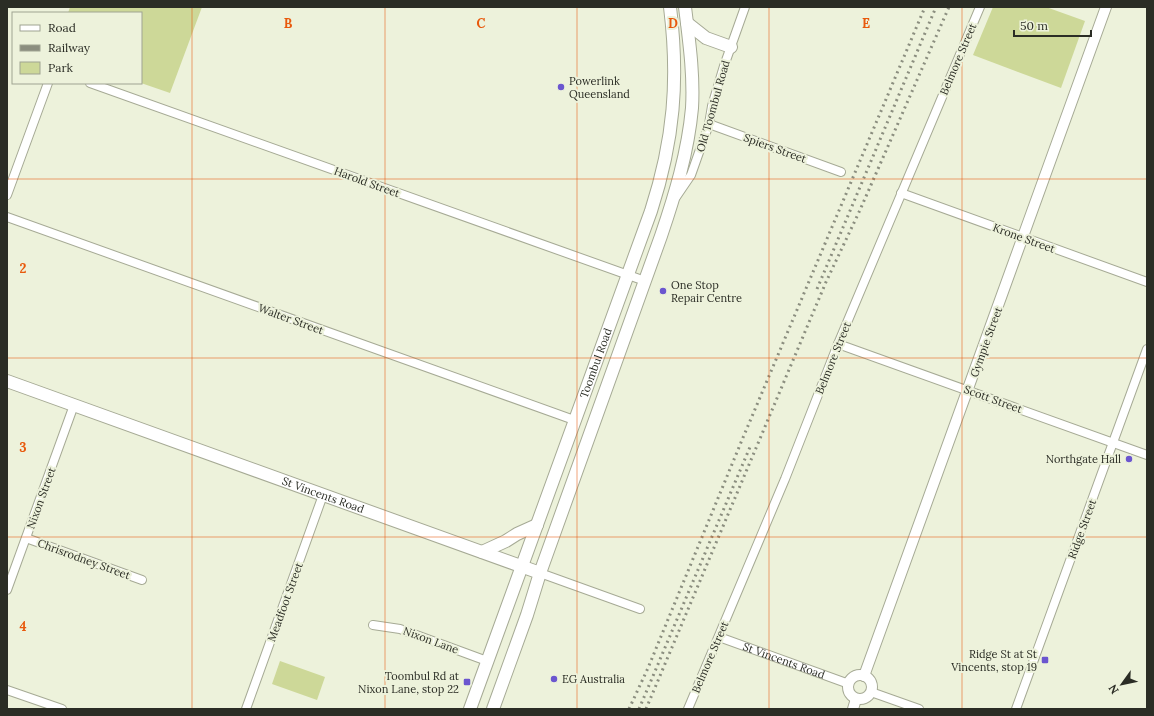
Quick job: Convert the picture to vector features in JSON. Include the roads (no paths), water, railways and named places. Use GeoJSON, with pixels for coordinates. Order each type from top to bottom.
{"type":"FeatureCollection","features":[{"type":"Feature","properties":{"kind":"main road","name":"Toombul Road"},"geometry":{"type":"LineString","coordinates":[[470,709],[663,173],[671,132],[675,89],[670,7]]}},
{"type":"Feature","properties":{"kind":"main road","name":"Toombul Road"},"geometry":{"type":"LineString","coordinates":[[493,709],[527,615],[540,572],[673,202],[679,180],[692,107],[691,63],[686,7]]}},
{"type":"Feature","properties":{"kind":"main road"},"geometry":{"type":"LineString","coordinates":[[687,23],[706,38],[730,47]]}},
{"type":"Feature","properties":{"kind":"main road","name":"St Vincents Road"},"geometry":{"type":"LineString","coordinates":[[7,381],[540,572]]}},
{"type":"Feature","properties":{"kind":"main road"},"geometry":{"type":"LineString","coordinates":[[482,552],[537,525]]}},
{"type":"Feature","properties":{"kind":"street","name":"Old Toombul Road"},"geometry":{"type":"LineString","coordinates":[[673,202],[691,175],[709,124],[712,106],[730,47],[745,7]]}},
{"type":"Feature","properties":{"kind":"street","name":"Belmore Street"},"geometry":{"type":"LineString","coordinates":[[688,709],[785,479],[838,344],[980,7]]}},
{"type":"Feature","properties":{"kind":"street","name":"Gympie Street"},"geometry":{"type":"LineString","coordinates":[[864,676],[1106,7]]}},
{"type":"Feature","properties":{"kind":"street"},"geometry":{"type":"LineString","coordinates":[[7,195],[48,84]]}},
{"type":"Feature","properties":{"kind":"street","name":"Harold Street"},"geometry":{"type":"LineString","coordinates":[[93,84],[645,281]]}},
{"type":"Feature","properties":{"kind":"street","name":"Spiers Street"},"geometry":{"type":"LineString","coordinates":[[709,124],[841,172]]}},
{"type":"Feature","properties":{"kind":"street","name":"Krone Street"},"geometry":{"type":"LineString","coordinates":[[901,193],[1147,282]]}},
{"type":"Feature","properties":{"kind":"street","name":"Walter Street"},"geometry":{"type":"LineString","coordinates":[[7,217],[574,420]]}},
{"type":"Feature","properties":{"kind":"street","name":"Scott Street"},"geometry":{"type":"LineString","coordinates":[[838,344],[1147,455]]}},
{"type":"Feature","properties":{"kind":"street","name":"Ridge Street"},"geometry":{"type":"LineString","coordinates":[[1016,709],[1147,349]]}},
{"type":"Feature","properties":{"kind":"street","name":"Nixon Street"},"geometry":{"type":"LineString","coordinates":[[7,590],[74,405]]}},
{"type":"Feature","properties":{"kind":"street","name":"Meadfoot Street"},"geometry":{"type":"LineString","coordinates":[[246,709],[323,495]]}},
{"type":"Feature","properties":{"kind":"street","name":"Chrisrodney Street"},"geometry":{"type":"LineString","coordinates":[[26,538],[142,580]]}},
{"type":"Feature","properties":{"kind":"street","name":"St Vincents Road"},"geometry":{"type":"LineString","coordinates":[[540,572],[640,609]]}},
{"type":"Feature","properties":{"kind":"street","name":"Nixon Lane"},"geometry":{"type":"LineString","coordinates":[[373,625],[400,629],[487,661]]}},
{"type":"Feature","properties":{"kind":"street","name":"St Vincents Road"},"geometry":{"type":"LineString","coordinates":[[719,637],[849,684]]}},
{"type":"Feature","properties":{"kind":"street"},"geometry":{"type":"LineString","coordinates":[[857,676],[864,676],[870,681],[872,688],[871,692],[867,698],[856,698],[850,694],[848,688],[849,684],[853,678],[857,676]]}},
{"type":"Feature","properties":{"kind":"street"},"geometry":{"type":"LineString","coordinates":[[7,690],[62,709]]}},
{"type":"Feature","properties":{"kind":"street"},"geometry":{"type":"LineString","coordinates":[[871,692],[918,709]]}},
{"type":"Feature","properties":{"kind":"street"},"geometry":{"type":"LineString","coordinates":[[853,709],[856,698]]}},
{"type":"Feature","properties":{"kind":"railway"},"geometry":{"type":"LineString","coordinates":[[629,709],[648,668],[742,440],[925,7]]}},
{"type":"Feature","properties":{"kind":"railway"},"geometry":{"type":"LineString","coordinates":[[817,289],[936,7]]}},
{"type":"Feature","properties":{"kind":"railway"},"geometry":{"type":"LineString","coordinates":[[646,709],[826,282],[860,210],[949,7]]}},
{"type":"Feature","properties":{"kind":"railway"},"geometry":{"type":"LineString","coordinates":[[639,709],[750,447]]}},
{"type":"Feature","properties":{"kind":"place","name":"Powerlink Queensland"},"geometry":{"type":"Point","coordinates":[561,87]}},
{"type":"Feature","properties":{"kind":"place","name":"One Stop Repair Centre"},"geometry":{"type":"Point","coordinates":[663,291]}},
{"type":"Feature","properties":{"kind":"place","name":"Northgate Hall"},"geometry":{"type":"Point","coordinates":[1129,459]}},
{"type":"Feature","properties":{"kind":"place","name":"Ridge St at St Vincents, stop 19"},"geometry":{"type":"Point","coordinates":[1045,660]}},
{"type":"Feature","properties":{"kind":"place","name":"EG Australia"},"geometry":{"type":"Point","coordinates":[554,679]}},
{"type":"Feature","properties":{"kind":"place","name":"Toombul Rd at Nixon Lane, stop 22"},"geometry":{"type":"Point","coordinates":[467,682]}}]}
